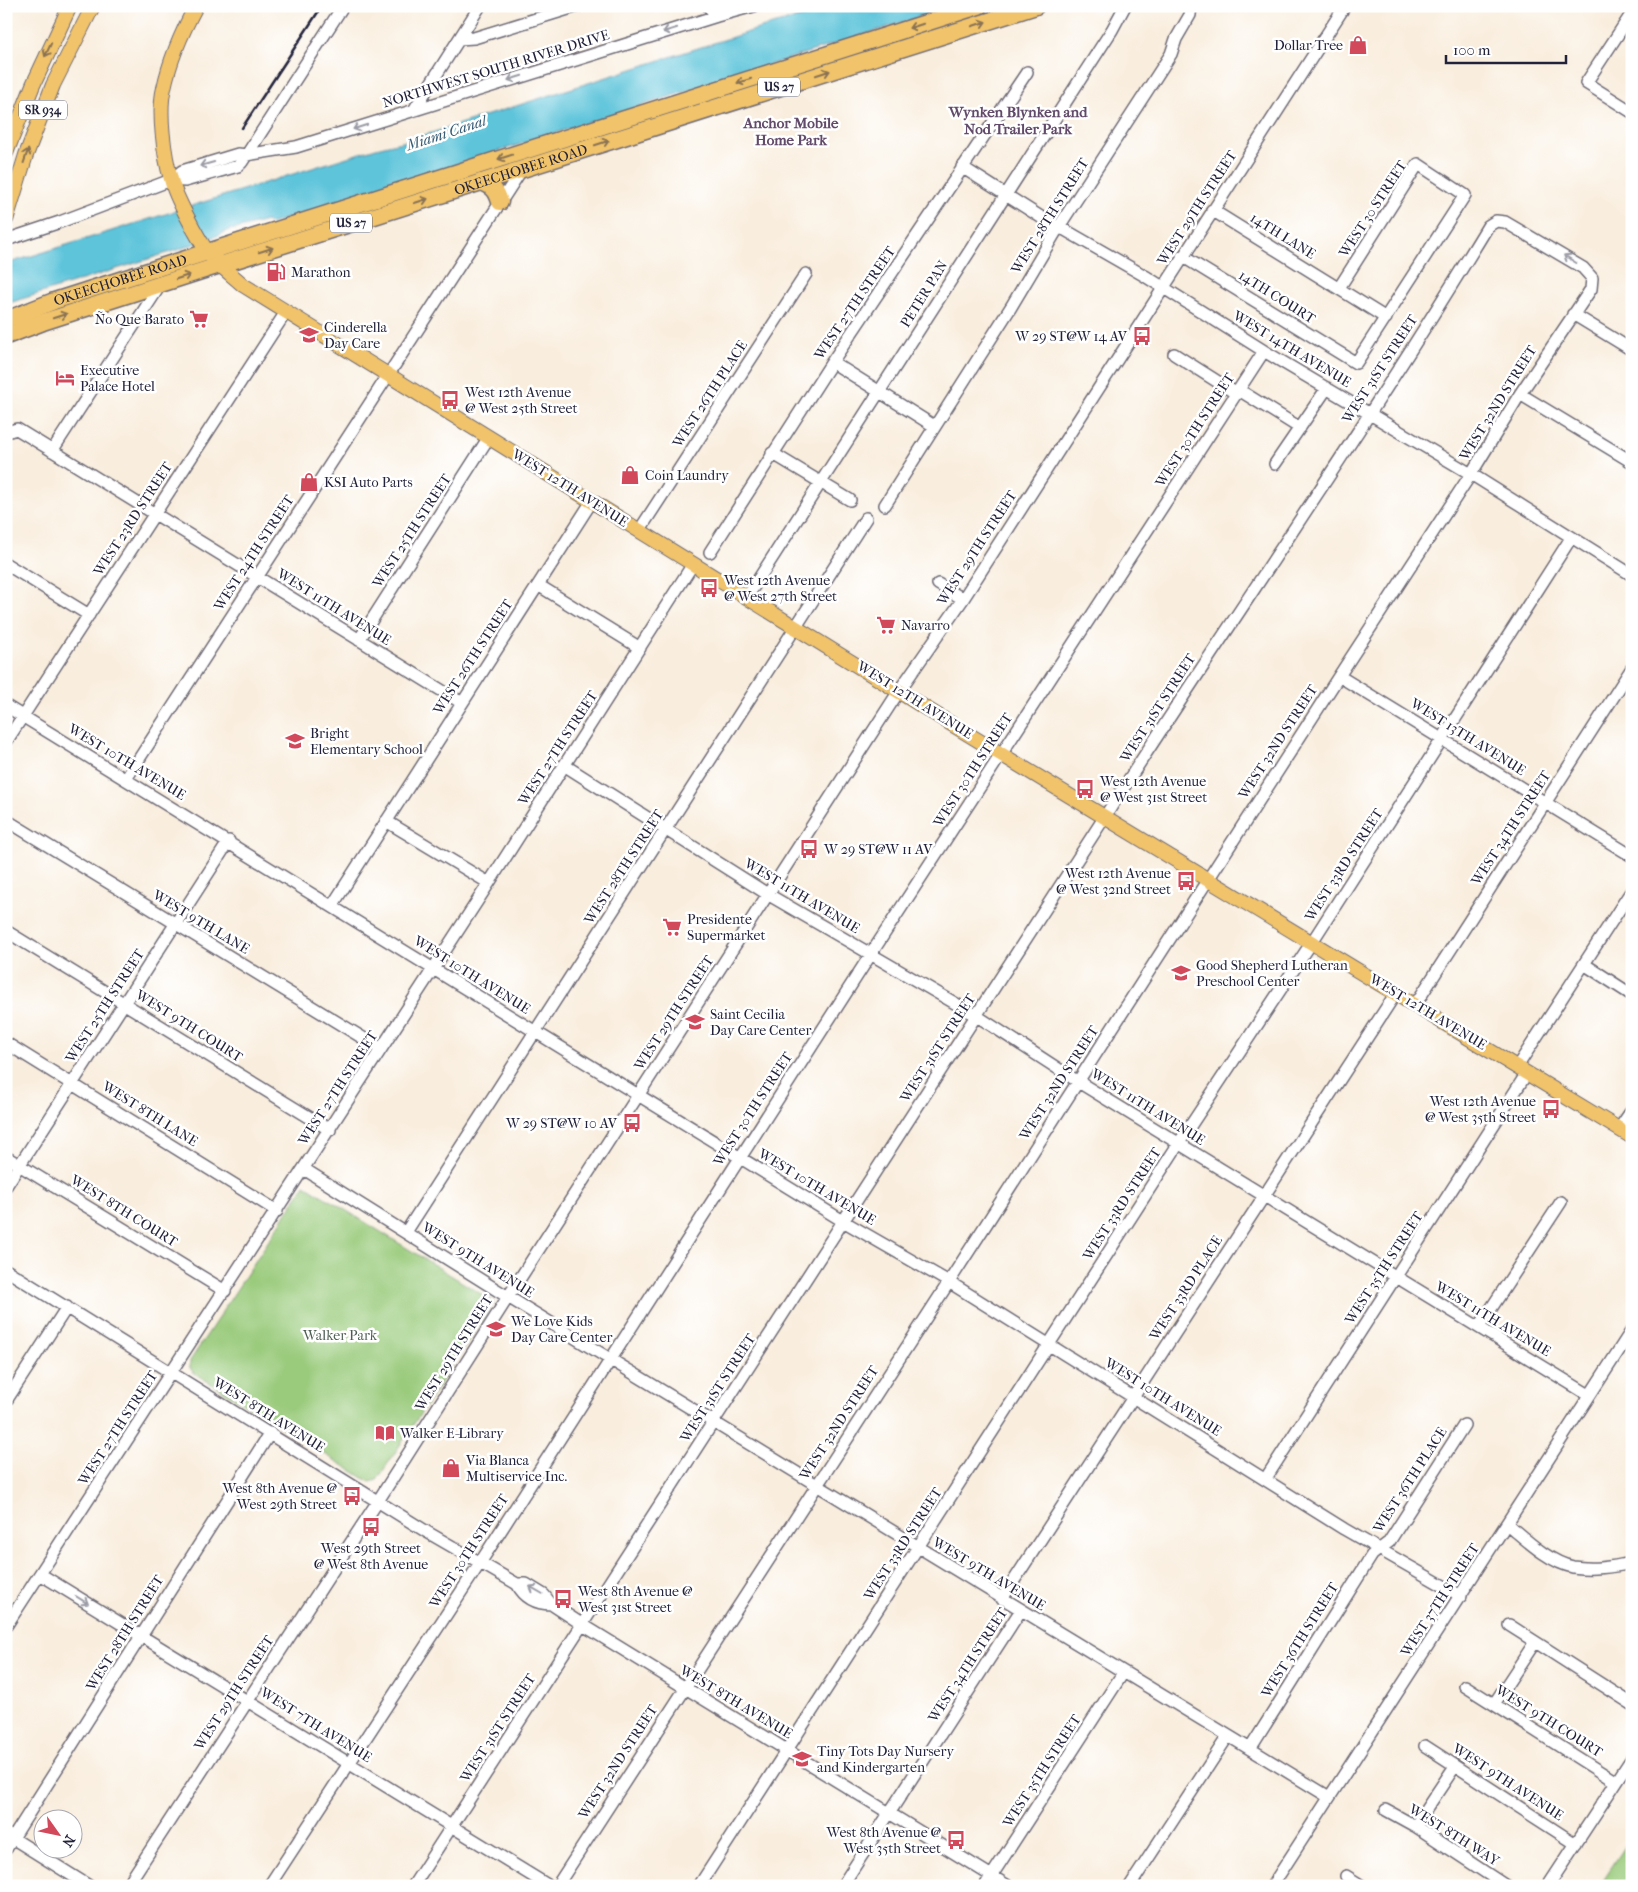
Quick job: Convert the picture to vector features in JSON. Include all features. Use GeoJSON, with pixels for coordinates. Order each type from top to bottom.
{"type":"FeatureCollection","features":[{"type":"Feature","properties":{"kind":"highway","name":"OKEECHOBEE ROAD"},"geometry":{"type":"LineString","coordinates":[[6,320],[204,247],[552,142],[979,6]]}},
{"type":"Feature","properties":{"kind":"highway","name":"OKEECHOBEE ROAD"},"geometry":{"type":"LineString","coordinates":[[6,336],[43,322],[220,265],[1036,6]]}},
{"type":"Feature","properties":{"kind":"highway"},"geometry":{"type":"LineString","coordinates":[[522,169],[531,158],[552,142]]}},
{"type":"Feature","properties":{"kind":"highway"},"geometry":{"type":"LineString","coordinates":[[482,182],[494,189],[498,194],[500,202]]}},
{"type":"Feature","properties":{"kind":"main road"},"geometry":{"type":"LineString","coordinates":[[61,24],[63,6]]}},
{"type":"Feature","properties":{"kind":"main road","name":"SR 934"},"geometry":{"type":"LineString","coordinates":[[6,153],[17,121],[70,6]]}},
{"type":"Feature","properties":{"kind":"main road","name":"SR 934"},"geometry":{"type":"LineString","coordinates":[[6,220],[26,155],[53,85],[92,6]]}},
{"type":"Feature","properties":{"kind":"main road","name":"WEST 12TH AVENUE"},"geometry":{"type":"LineString","coordinates":[[196,6],[174,50],[163,90],[162,122],[171,180],[204,247],[243,286],[797,628],[1632,1137]]}},
{"type":"Feature","properties":{"kind":"main road"},"geometry":{"type":"LineString","coordinates":[[1626,6],[1632,11]]}},
{"type":"Feature","properties":{"kind":"street"},"geometry":{"type":"LineString","coordinates":[[246,155],[343,6]]}},
{"type":"Feature","properties":{"kind":"street"},"geometry":{"type":"LineString","coordinates":[[414,110],[480,6]]}},
{"type":"Feature","properties":{"kind":"street"},"geometry":{"type":"LineString","coordinates":[[459,39],[474,38],[578,6]]}},
{"type":"Feature","properties":{"kind":"street"},"geometry":{"type":"LineString","coordinates":[[708,6],[717,16]]}},
{"type":"Feature","properties":{"kind":"street","name":"NORTHWEST SOUTH RIVER DRIVE"},"geometry":{"type":"LineString","coordinates":[[6,240],[60,222],[171,180],[182,171],[238,154],[246,155],[296,147],[754,6]]}},
{"type":"Feature","properties":{"kind":"street","name":"PETER PAN"},"geometry":{"type":"LineString","coordinates":[[747,597],[880,392],[1005,193],[1112,30],[1124,6]]}},
{"type":"Feature","properties":{"kind":"street","name":"WEST 28TH STREET"},"geometry":{"type":"LineString","coordinates":[[884,505],[1011,307],[1058,228],[1171,54],[1176,39],[1188,20],[1191,6]]}},
{"type":"Feature","properties":{"kind":"street","name":"WEST 29TH STREET"},"geometry":{"type":"LineString","coordinates":[[127,1886],[378,1501],[900,691],[963,599],[1182,256],[1345,6]]}},
{"type":"Feature","properties":{"kind":"street"},"geometry":{"type":"LineString","coordinates":[[1630,107],[1586,83],[1632,11]]}},
{"type":"Feature","properties":{"kind":"street","name":"WEST 27TH STREET"},"geometry":{"type":"LineString","coordinates":[[710,552],[832,362],[1027,72]]}},
{"type":"Feature","properties":{"kind":"street"},"geometry":{"type":"LineString","coordinates":[[258,137],[263,148],[270,152]]}},
{"type":"Feature","properties":{"kind":"street","name":"WEST 30 STREET"},"geometry":{"type":"LineString","coordinates":[[1339,288],[1418,164],[1465,195],[1386,318]]}},
{"type":"Feature","properties":{"kind":"street","name":"WEST 14TH AVENUE"},"geometry":{"type":"LineString","coordinates":[[962,167],[1058,228],[1065,230],[1163,287],[1264,351],[1471,474],[1632,575]]}},
{"type":"Feature","properties":{"kind":"street","name":"WEST 24TH STREET"},"geometry":{"type":"LineString","coordinates":[[126,779],[522,169]]}},
{"type":"Feature","properties":{"kind":"street","name":"14TH LANE"},"geometry":{"type":"LineString","coordinates":[[1212,210],[1386,318]]}},
{"type":"Feature","properties":{"kind":"street","name":"WEST 32ND STREET"},"geometry":{"type":"LineString","coordinates":[[557,1886],[1471,474],[1520,394],[1591,289],[1592,278],[1583,268],[1505,222],[1496,221],[1488,226]]}},
{"type":"Feature","properties":{"kind":"street","name":"WEST 31ST STREET"},"geometry":{"type":"LineString","coordinates":[[413,1886],[1105,816],[1370,413],[1488,226]]}},
{"type":"Feature","properties":{"kind":"street","name":"14TH COURT"},"geometry":{"type":"LineString","coordinates":[[1182,256],[1356,363],[1386,318]]}},
{"type":"Feature","properties":{"kind":"street","name":"WEST 26TH PLACE"},"geometry":{"type":"LineString","coordinates":[[640,531],[806,274]]}},
{"type":"Feature","properties":{"kind":"street"},"geometry":{"type":"LineString","coordinates":[[52,452],[161,284]]}},
{"type":"Feature","properties":{"kind":"street","name":"WEST 23RD STREET"},"geometry":{"type":"LineString","coordinates":[[6,742],[286,312]]}},
{"type":"Feature","properties":{"kind":"street"},"geometry":{"type":"LineString","coordinates":[[1573,314],[1632,350]]}},
{"type":"Feature","properties":{"kind":"street","name":"WEST 30TH STREET"},"geometry":{"type":"LineString","coordinates":[[269,1886],[480,1563],[871,954],[1264,351]]}},
{"type":"Feature","properties":{"kind":"street"},"geometry":{"type":"LineString","coordinates":[[1174,354],[1300,428]]}},
{"type":"Feature","properties":{"kind":"street"},"geometry":{"type":"LineString","coordinates":[[832,362],[934,426]]}},
{"type":"Feature","properties":{"kind":"street"},"geometry":{"type":"LineString","coordinates":[[1275,464],[1327,388]]}},
{"type":"Feature","properties":{"kind":"street"},"geometry":{"type":"LineString","coordinates":[[1520,394],[1632,462]]}},
{"type":"Feature","properties":{"kind":"street","name":"WEST 11TH AVENUE"},"geometry":{"type":"LineString","coordinates":[[8,431],[17,429],[462,703]]}},
{"type":"Feature","properties":{"kind":"street","name":"WEST 25TH STREET"},"geometry":{"type":"LineString","coordinates":[[360,640],[489,437]]}},
{"type":"Feature","properties":{"kind":"street"},"geometry":{"type":"LineString","coordinates":[[772,453],[850,500]]}},
{"type":"Feature","properties":{"kind":"street","name":"WEST 26TH STREET"},"geometry":{"type":"LineString","coordinates":[[332,906],[592,501]]}},
{"type":"Feature","properties":{"kind":"street","name":"WEST 28TH STREET"},"geometry":{"type":"LineString","coordinates":[[406,1232],[797,628],[866,518]]}},
{"type":"Feature","properties":{"kind":"street","name":"WEST 33RD STREET"},"geometry":{"type":"LineString","coordinates":[[699,1886],[1179,1143],[1312,942],[1571,538]]}},
{"type":"Feature","properties":{"kind":"street"},"geometry":{"type":"LineString","coordinates":[[6,564],[89,616]]}},
{"type":"Feature","properties":{"kind":"street","name":"WEST 27TH STREET"},"geometry":{"type":"LineString","coordinates":[[6,1626],[330,1130],[693,564]]}},
{"type":"Feature","properties":{"kind":"street"},"geometry":{"type":"LineString","coordinates":[[938,584],[963,599]]}},
{"type":"Feature","properties":{"kind":"street"},"geometry":{"type":"LineString","coordinates":[[538,585],[640,648]]}},
{"type":"Feature","properties":{"kind":"street","name":"WEST 34TH STREET"},"geometry":{"type":"LineString","coordinates":[[1416,1004],[1632,668]]}},
{"type":"Feature","properties":{"kind":"street","name":"WEST 13TH AVENUE"},"geometry":{"type":"LineString","coordinates":[[1339,676],[1632,856]]}},
{"type":"Feature","properties":{"kind":"street","name":"WEST 10TH AVENUE"},"geometry":{"type":"LineString","coordinates":[[6,706],[843,1221],[949,1282],[1379,1550],[1461,1596]]}},
{"type":"Feature","properties":{"kind":"street","name":"WEST 11TH AVENUE"},"geometry":{"type":"LineString","coordinates":[[564,765],[769,895],[977,1016],[1077,1081],[1589,1395]]}},
{"type":"Feature","properties":{"kind":"street","name":"WEST 9TH LANE"},"geometry":{"type":"LineString","coordinates":[[6,820],[381,1049]]}},
{"type":"Feature","properties":{"kind":"street"},"geometry":{"type":"LineString","coordinates":[[386,821],[489,883]]}},
{"type":"Feature","properties":{"kind":"street","name":"WEST 25TH STREET"},"geometry":{"type":"LineString","coordinates":[[6,1186],[177,924],[228,842]]}},
{"type":"Feature","properties":{"kind":"street","name":"WEST 35TH STREET"},"geometry":{"type":"LineString","coordinates":[[1266,1478],[1396,1277],[1584,964],[1632,890]]}},
{"type":"Feature","properties":{"kind":"street","name":"WEST 9TH COURT"},"geometry":{"type":"LineString","coordinates":[[6,931],[330,1130]]}},
{"type":"Feature","properties":{"kind":"street"},"geometry":{"type":"LineString","coordinates":[[1584,964],[1632,995]]}},
{"type":"Feature","properties":{"kind":"street","name":"WEST 33RD PLACE"},"geometry":{"type":"LineString","coordinates":[[1002,1599],[1396,992]]}},
{"type":"Feature","properties":{"kind":"street","name":"WEST 8TH LANE"},"geometry":{"type":"LineString","coordinates":[[6,1043],[277,1211]]}},
{"type":"Feature","properties":{"kind":"street"},"geometry":{"type":"LineString","coordinates":[[1619,1129],[1632,1110]]}},
{"type":"Feature","properties":{"kind":"street","name":"WEST 8TH COURT"},"geometry":{"type":"LineString","coordinates":[[6,1157],[225,1291]]}},
{"type":"Feature","properties":{"kind":"street","name":"WEST 9TH AVENUE"},"geometry":{"type":"LineString","coordinates":[[304,1169],[816,1486],[1328,1797]]}},
{"type":"Feature","properties":{"kind":"street"},"geometry":{"type":"LineString","coordinates":[[1479,1327],[1561,1202]]}},
{"type":"Feature","properties":{"kind":"street","name":"WEST 8TH AVENUE"},"geometry":{"type":"LineString","coordinates":[[6,1270],[378,1501],[517,1584],[522,1593],[541,1604],[551,1604],[889,1814],[989,1881],[1008,1886]]}},
{"type":"Feature","properties":{"kind":"street"},"geometry":{"type":"LineString","coordinates":[[6,1401],[68,1307]]}},
{"type":"Feature","properties":{"kind":"street","name":"WEST 37TH STREET"},"geometry":{"type":"LineString","coordinates":[[1272,1886],[1632,1330]]}},
{"type":"Feature","properties":{"kind":"street"},"geometry":{"type":"LineString","coordinates":[[1622,1346],[1632,1352]]}},
{"type":"Feature","properties":{"kind":"street","name":"WEST 36TH PLACE"},"geometry":{"type":"LineString","coordinates":[[1379,1550],[1389,1542],[1464,1425]]}},
{"type":"Feature","properties":{"kind":"street","name":"WEST 28TH STREET"},"geometry":{"type":"LineString","coordinates":[[6,1849],[10,1836],[270,1434]]}},
{"type":"Feature","properties":{"kind":"street"},"geometry":{"type":"LineString","coordinates":[[1507,1524],[1537,1549],[1572,1567],[1606,1568],[1632,1563]]}},
{"type":"Feature","properties":{"kind":"street","name":"WEST 36TH STREET"},"geometry":{"type":"LineString","coordinates":[[1250,1749],[1372,1555],[1379,1550]]}},
{"type":"Feature","properties":{"kind":"street","name":"WEST 7TH AVENUE"},"geometry":{"type":"LineString","coordinates":[[40,1574],[549,1886]]}},
{"type":"Feature","properties":{"kind":"street","name":"WEST 34TH STREET"},"geometry":{"type":"LineString","coordinates":[[842,1886],[1021,1610]]}},
{"type":"Feature","properties":{"kind":"street"},"geometry":{"type":"LineString","coordinates":[[1509,1625],[1632,1704]]}},
{"type":"Feature","properties":{"kind":"street"},"geometry":{"type":"LineString","coordinates":[[1494,1704],[1535,1642]]}},
{"type":"Feature","properties":{"kind":"street","name":"WEST 35TH STREET"},"geometry":{"type":"LineString","coordinates":[[989,1881],[1123,1673]]}},
{"type":"Feature","properties":{"kind":"street","name":"WEST 9TH COURT"},"geometry":{"type":"LineString","coordinates":[[1465,1686],[1616,1782]]}},
{"type":"Feature","properties":{"kind":"street"},"geometry":{"type":"LineString","coordinates":[[1130,1886],[1228,1736]]}},
{"type":"Feature","properties":{"kind":"street","name":"WEST 9TH AVENUE"},"geometry":{"type":"LineString","coordinates":[[1425,1746],[1576,1844]]}},
{"type":"Feature","properties":{"kind":"street"},"geometry":{"type":"LineString","coordinates":[[1548,1886],[1630,1763]]}},
{"type":"Feature","properties":{"kind":"street"},"geometry":{"type":"LineString","coordinates":[[1415,1826],[1455,1766]]}},
{"type":"Feature","properties":{"kind":"street","name":"WEST 8TH WAY"},"geometry":{"type":"LineString","coordinates":[[1386,1810],[1415,1826],[1506,1886]]}},
{"type":"Feature","properties":{"kind":"street"},"geometry":{"type":"LineString","coordinates":[[10,1836],[89,1886]]}},
{"type":"Feature","properties":{"kind":"street"},"geometry":{"type":"LineString","coordinates":[[1346,1876],[1362,1886]]}},
{"type":"Feature","properties":{"kind":"green space","name":"Walker Park"},"geometry":{"type":"Polygon","coordinates":[[[305,1185],[494,1302],[377,1480],[370,1482],[194,1373],[190,1368],[190,1361],[305,1185]]]}},
{"type":"Feature","properties":{"kind":"green space"},"geometry":{"type":"Polygon","coordinates":[[[1632,1836],[1632,1886],[1599,1886],[1632,1836]]]}},
{"type":"Feature","properties":{"kind":"water","name":"Miami Canal"},"geometry":{"type":"Polygon","coordinates":[[[843,6],[954,6],[270,224],[266,221],[229,230],[180,249],[6,304],[6,264],[376,148],[415,139],[761,28],[843,6]]]}},
{"type":"Feature","properties":{"kind":"railway"},"geometry":{"type":"LineString","coordinates":[[6,14],[12,6]]}},
{"type":"Feature","properties":{"kind":"railway"},"geometry":{"type":"LineString","coordinates":[[242,128],[322,6]]}},
{"type":"Feature","properties":{"kind":"place","name":"Dollar Tree"},"geometry":{"type":"Point","coordinates":[1358,45]}},
{"type":"Feature","properties":{"kind":"place","name":"Marathon"},"geometry":{"type":"Point","coordinates":[276,272]}},
{"type":"Feature","properties":{"kind":"place","name":"Ño Que Barato"},"geometry":{"type":"Point","coordinates":[199,319]}},
{"type":"Feature","properties":{"kind":"place","name":"Cinderella Day Care"},"geometry":{"type":"Point","coordinates":[309,335]}},
{"type":"Feature","properties":{"kind":"place","name":"W 29 ST@W 14 AV"},"geometry":{"type":"Point","coordinates":[1142,336]}},
{"type":"Feature","properties":{"kind":"place","name":"Executive Palace Hotel"},"geometry":{"type":"Point","coordinates":[65,378]}},
{"type":"Feature","properties":{"kind":"place","name":"West 12th Avenue @ West 25th Street"},"geometry":{"type":"Point","coordinates":[450,400]}},
{"type":"Feature","properties":{"kind":"place","name":"Coin Laundry"},"geometry":{"type":"Point","coordinates":[630,475]}},
{"type":"Feature","properties":{"kind":"place","name":"KSI Auto Parts"},"geometry":{"type":"Point","coordinates":[309,482]}},
{"type":"Feature","properties":{"kind":"place","name":"West 12th Avenue @ West 27th Street"},"geometry":{"type":"Point","coordinates":[709,588]}},
{"type":"Feature","properties":{"kind":"place","name":"Navarro"},"geometry":{"type":"Point","coordinates":[886,625]}},
{"type":"Feature","properties":{"kind":"place","name":"Bright Elementary School"},"geometry":{"type":"Point","coordinates":[295,741]}},
{"type":"Feature","properties":{"kind":"place","name":"West 12th Avenue @ West 31st Street"},"geometry":{"type":"Point","coordinates":[1085,789]}},
{"type":"Feature","properties":{"kind":"place","name":"W 29 ST@W 11 AV"},"geometry":{"type":"Point","coordinates":[809,849]}},
{"type":"Feature","properties":{"kind":"place","name":"West 12th Avenue @ West 32nd Street"},"geometry":{"type":"Point","coordinates":[1186,881]}},
{"type":"Feature","properties":{"kind":"place","name":"Presidente Supermarket"},"geometry":{"type":"Point","coordinates":[672,927]}},
{"type":"Feature","properties":{"kind":"place","name":"Good Shepherd Lutheran Preschool Center"},"geometry":{"type":"Point","coordinates":[1181,973]}},
{"type":"Feature","properties":{"kind":"place","name":"Saint Cecilia Day Care Center"},"geometry":{"type":"Point","coordinates":[695,1022]}},
{"type":"Feature","properties":{"kind":"place","name":"West 12th Avenue @ West 35th Street"},"geometry":{"type":"Point","coordinates":[1551,1109]}},
{"type":"Feature","properties":{"kind":"place","name":"W 29 ST@W 10 AV"},"geometry":{"type":"Point","coordinates":[632,1123]}},
{"type":"Feature","properties":{"kind":"place","name":"We Love Kids Day Care Center"},"geometry":{"type":"Point","coordinates":[496,1329]}},
{"type":"Feature","properties":{"kind":"place","name":"Walker E-Library"},"geometry":{"type":"Point","coordinates":[385,1433]}},
{"type":"Feature","properties":{"kind":"place","name":"Via Blanca Multiservice Inc."},"geometry":{"type":"Point","coordinates":[451,1468]}},
{"type":"Feature","properties":{"kind":"place","name":"West 8th Avenue @ West 29th Street"},"geometry":{"type":"Point","coordinates":[352,1496]}},
{"type":"Feature","properties":{"kind":"place","name":"West 29th Street @ West 8th Avenue"},"geometry":{"type":"Point","coordinates":[371,1527]}},
{"type":"Feature","properties":{"kind":"place","name":"West 8th Avenue @ West 31st Street"},"geometry":{"type":"Point","coordinates":[563,1599]}},
{"type":"Feature","properties":{"kind":"place","name":"Tiny Tots Day Nursery and Kindergarten"},"geometry":{"type":"Point","coordinates":[802,1759]}},
{"type":"Feature","properties":{"kind":"place","name":"West 8th Avenue @ West 35th Street"},"geometry":{"type":"Point","coordinates":[956,1840]}},
{"type":"Feature","properties":{"kind":"district","name":"Wynken Blynken and Nod Trailer Park"},"geometry":{"type":"Point","coordinates":[1018,120]}},
{"type":"Feature","properties":{"kind":"district","name":"Anchor Mobile Home Park"},"geometry":{"type":"Point","coordinates":[791,132]}}]}
